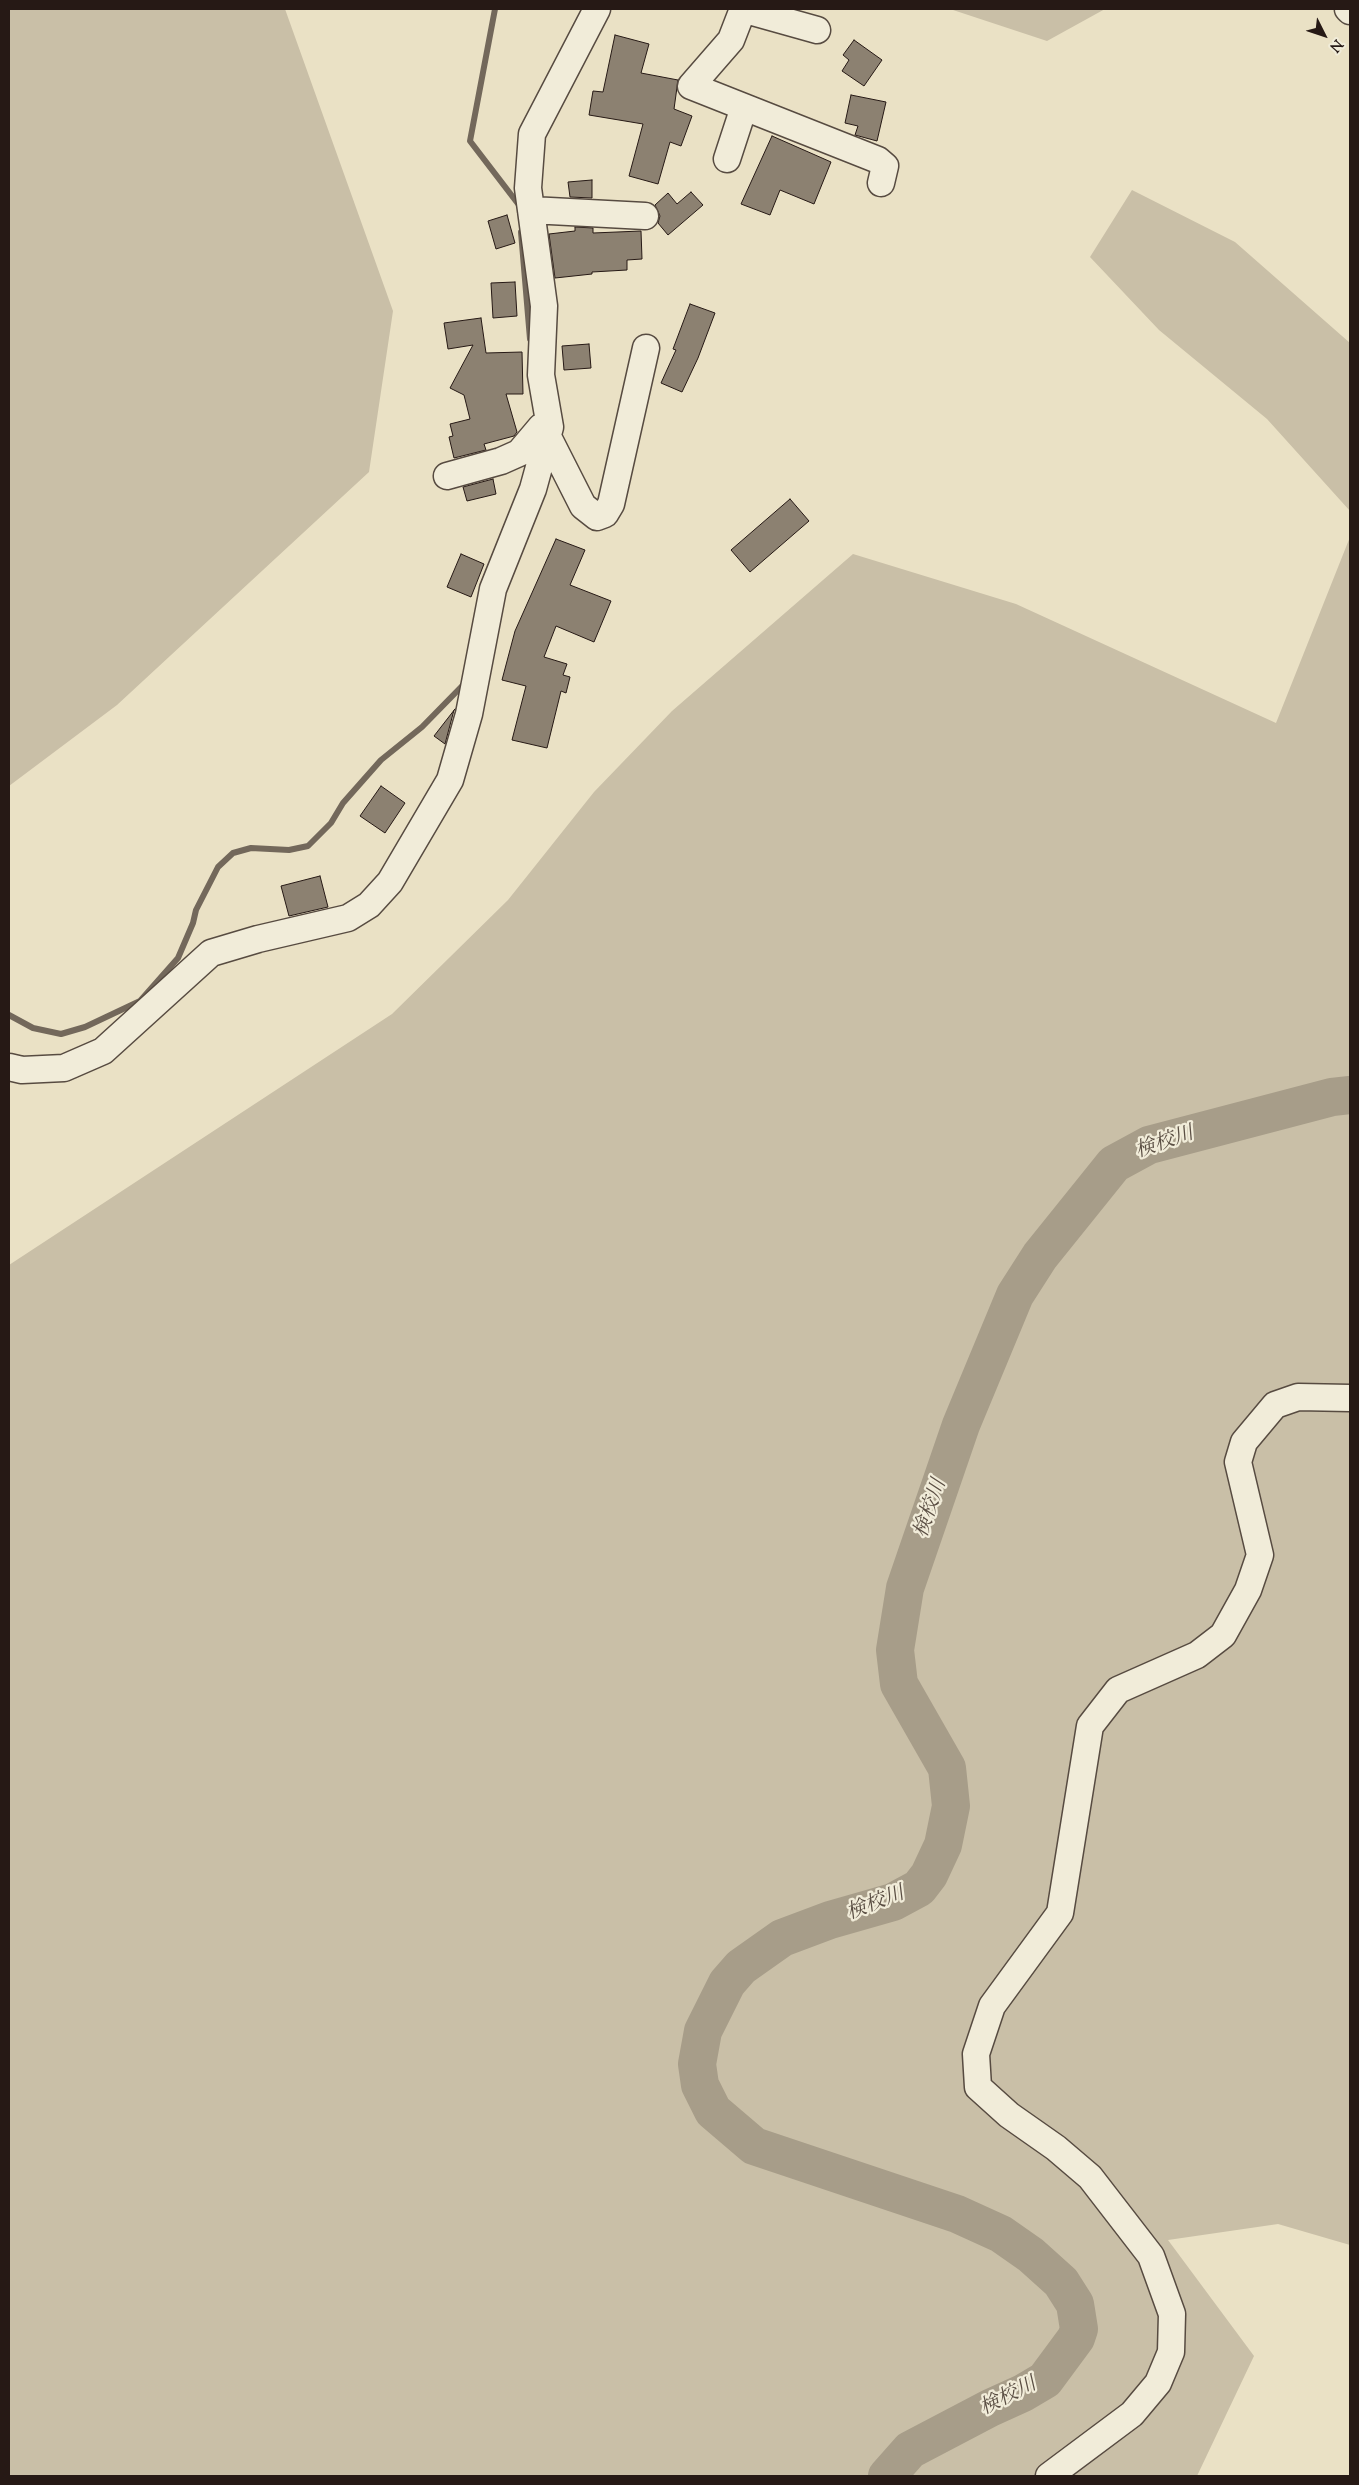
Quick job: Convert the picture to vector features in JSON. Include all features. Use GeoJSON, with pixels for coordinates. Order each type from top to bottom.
{"type":"FeatureCollection","features":[{"type":"Feature","properties":{"kind":"street"},"geometry":{"type":"LineString","coordinates":[[9,1067],[22,1070],[64,1068],[102,1051],[211,953],[258,939],[348,918],[369,905],[390,882],[450,780],[469,714],[493,589],[533,490],[541,433],[544,306],[528,188],[532,134],[597,9]]}},
{"type":"Feature","properties":{"kind":"street"},"geometry":{"type":"LineString","coordinates":[[817,30],[743,9],[731,40],[691,86],[878,160],[885,166],[881,183]]}},
{"type":"Feature","properties":{"kind":"street"},"geometry":{"type":"LineString","coordinates":[[727,159],[744,107]]}},
{"type":"Feature","properties":{"kind":"street"},"geometry":{"type":"LineString","coordinates":[[531,210],[645,216]]}},
{"type":"Feature","properties":{"kind":"street"},"geometry":{"type":"LineString","coordinates":[[541,433],[582,506],[597,517],[605,514],[611,504],[646,348]]}},
{"type":"Feature","properties":{"kind":"street"},"geometry":{"type":"LineString","coordinates":[[447,476],[501,461],[519,453],[541,433]]}},
{"type":"Feature","properties":{"kind":"street"},"geometry":{"type":"LineString","coordinates":[[1049,2476],[1132,2414],[1158,2384],[1171,2352],[1172,2314],[1151,2256],[1090,2177],[1056,2148],[1009,2115],[978,2087],[976,2054],[992,2006],[1060,1913],[1090,1726],[1118,1690],[1197,1655],[1223,1635],[1248,1590],[1260,1555],[1238,1462],[1244,1442],[1275,1405],[1298,1398],[1350,1398]]}},
{"type":"Feature","properties":{"kind":"shaded area"},"geometry":{"type":"Polygon","coordinates":[[[9,9],[285,9],[393,311],[369,472],[117,705],[9,786],[9,9]]]}},
{"type":"Feature","properties":{"kind":"shaded area"},"geometry":{"type":"Polygon","coordinates":[[[950,9],[1105,9],[1047,41],[950,9]]]}},
{"type":"Feature","properties":{"kind":"shaded area"},"geometry":{"type":"Polygon","coordinates":[[[1132,190],[1235,242],[1350,343],[1350,511],[1267,419],[1159,330],[1090,257],[1132,190]]]}},
{"type":"Feature","properties":{"kind":"shaded area"},"geometry":{"type":"Polygon","coordinates":[[[1350,537],[1350,2245],[1278,2224],[1168,2240],[1254,2356],[1197,2476],[9,2476],[9,1265],[392,1014],[508,900],[594,792],[672,711],[853,554],[1016,604],[1276,723],[1350,537]]]}},
{"type":"Feature","properties":{"kind":"building"},"geometry":{"type":"Polygon","coordinates":[[[615,35],[649,44],[641,73],[678,80],[674,109],[692,116],[681,146],[670,142],[658,184],[629,176],[643,124],[589,115],[593,91],[603,92],[615,35]]]}},
{"type":"Feature","properties":{"kind":"building"},"geometry":{"type":"Polygon","coordinates":[[[854,40],[882,60],[864,86],[842,71],[849,60],[843,55],[854,40]]]}},
{"type":"Feature","properties":{"kind":"building"},"geometry":{"type":"Polygon","coordinates":[[[851,95],[886,102],[877,141],[855,135],[858,126],[845,123],[851,95]]]}},
{"type":"Feature","properties":{"kind":"building"},"geometry":{"type":"Polygon","coordinates":[[[772,136],[831,162],[814,204],[780,190],[770,215],[741,204],[772,136]]]}},
{"type":"Feature","properties":{"kind":"building"},"geometry":{"type":"Polygon","coordinates":[[[592,180],[592,198],[570,197],[568,182],[592,180]]]}},
{"type":"Feature","properties":{"kind":"building"},"geometry":{"type":"Polygon","coordinates":[[[691,192],[703,205],[668,235],[658,223],[660,216],[655,205],[668,193],[677,204],[691,192]]]}},
{"type":"Feature","properties":{"kind":"building"},"geometry":{"type":"Polygon","coordinates":[[[507,215],[515,243],[496,249],[488,221],[507,215]]]}},
{"type":"Feature","properties":{"kind":"building"},"geometry":{"type":"Polygon","coordinates":[[[575,227],[593,228],[593,233],[641,231],[642,259],[627,260],[627,270],[592,272],[592,274],[555,278],[549,234],[575,231],[575,227]]]}},
{"type":"Feature","properties":{"kind":"building"},"geometry":{"type":"Polygon","coordinates":[[[515,282],[517,316],[493,318],[491,283],[515,282]]]}},
{"type":"Feature","properties":{"kind":"building"},"geometry":{"type":"Polygon","coordinates":[[[690,304],[715,313],[698,358],[682,392],[661,383],[676,350],[673,349],[690,304]]]}},
{"type":"Feature","properties":{"kind":"building"},"geometry":{"type":"Polygon","coordinates":[[[481,318],[486,353],[522,352],[523,394],[506,394],[517,432],[514,436],[484,444],[486,450],[454,458],[449,437],[453,436],[450,424],[470,419],[464,395],[450,388],[473,345],[448,349],[444,323],[481,318]]]}},
{"type":"Feature","properties":{"kind":"building"},"geometry":{"type":"Polygon","coordinates":[[[589,344],[591,368],[564,370],[562,346],[589,344]]]}},
{"type":"Feature","properties":{"kind":"building"},"geometry":{"type":"Polygon","coordinates":[[[493,479],[496,494],[467,501],[463,487],[493,479]]]}},
{"type":"Feature","properties":{"kind":"building"},"geometry":{"type":"Polygon","coordinates":[[[790,499],[809,521],[750,572],[731,550],[790,499]]]}},
{"type":"Feature","properties":{"kind":"building"},"geometry":{"type":"Polygon","coordinates":[[[556,539],[585,550],[570,585],[611,601],[594,642],[556,626],[544,657],[567,664],[563,675],[570,677],[566,693],[561,691],[547,748],[512,740],[526,686],[502,680],[515,631],[556,539]]]}},
{"type":"Feature","properties":{"kind":"building"},"geometry":{"type":"Polygon","coordinates":[[[461,554],[484,564],[471,597],[447,587],[461,554]]]}},
{"type":"Feature","properties":{"kind":"building"},"geometry":{"type":"Polygon","coordinates":[[[454,710],[445,744],[434,736],[454,710]]]}},
{"type":"Feature","properties":{"kind":"building"},"geometry":{"type":"Polygon","coordinates":[[[381,786],[405,803],[385,833],[360,816],[381,786]]]}},
{"type":"Feature","properties":{"kind":"building"},"geometry":{"type":"Polygon","coordinates":[[[320,876],[328,907],[289,916],[281,886],[320,876]]]}},
{"type":"Feature","properties":{"kind":"waterway"},"geometry":{"type":"LineString","coordinates":[[495,9],[470,141],[519,205]]}},
{"type":"Feature","properties":{"kind":"waterway"},"geometry":{"type":"LineString","coordinates":[[521,232],[530,339]]}},
{"type":"Feature","properties":{"kind":"waterway"},"geometry":{"type":"LineString","coordinates":[[9,1015],[33,1028],[61,1034],[85,1027],[140,1001],[178,958],[193,923],[196,910],[218,867],[233,853],[251,848],[289,850],[308,846],[331,823],[343,803],[381,760],[422,727],[467,681]]}},
{"type":"Feature","properties":{"kind":"waterway","name":"検校川"},"geometry":{"type":"LineString","coordinates":[[887,2476],[910,2450],[1045,2380],[1076,2338],[1079,2329],[1075,2304],[1061,2282],[1031,2255],[1001,2234],[957,2214],[754,2146],[713,2111],[700,2085],[697,2064],[703,2031],[727,1983],[741,1967],[782,1938],[830,1920],[893,1902],[919,1888],[929,1875],[943,1845],[951,1806],[947,1768],[899,1684],[895,1650],[905,1588],[961,1425],[1015,1295],[1040,1256],[1114,1164],[1149,1145],[1332,1097],[1350,1095]]}}]}
